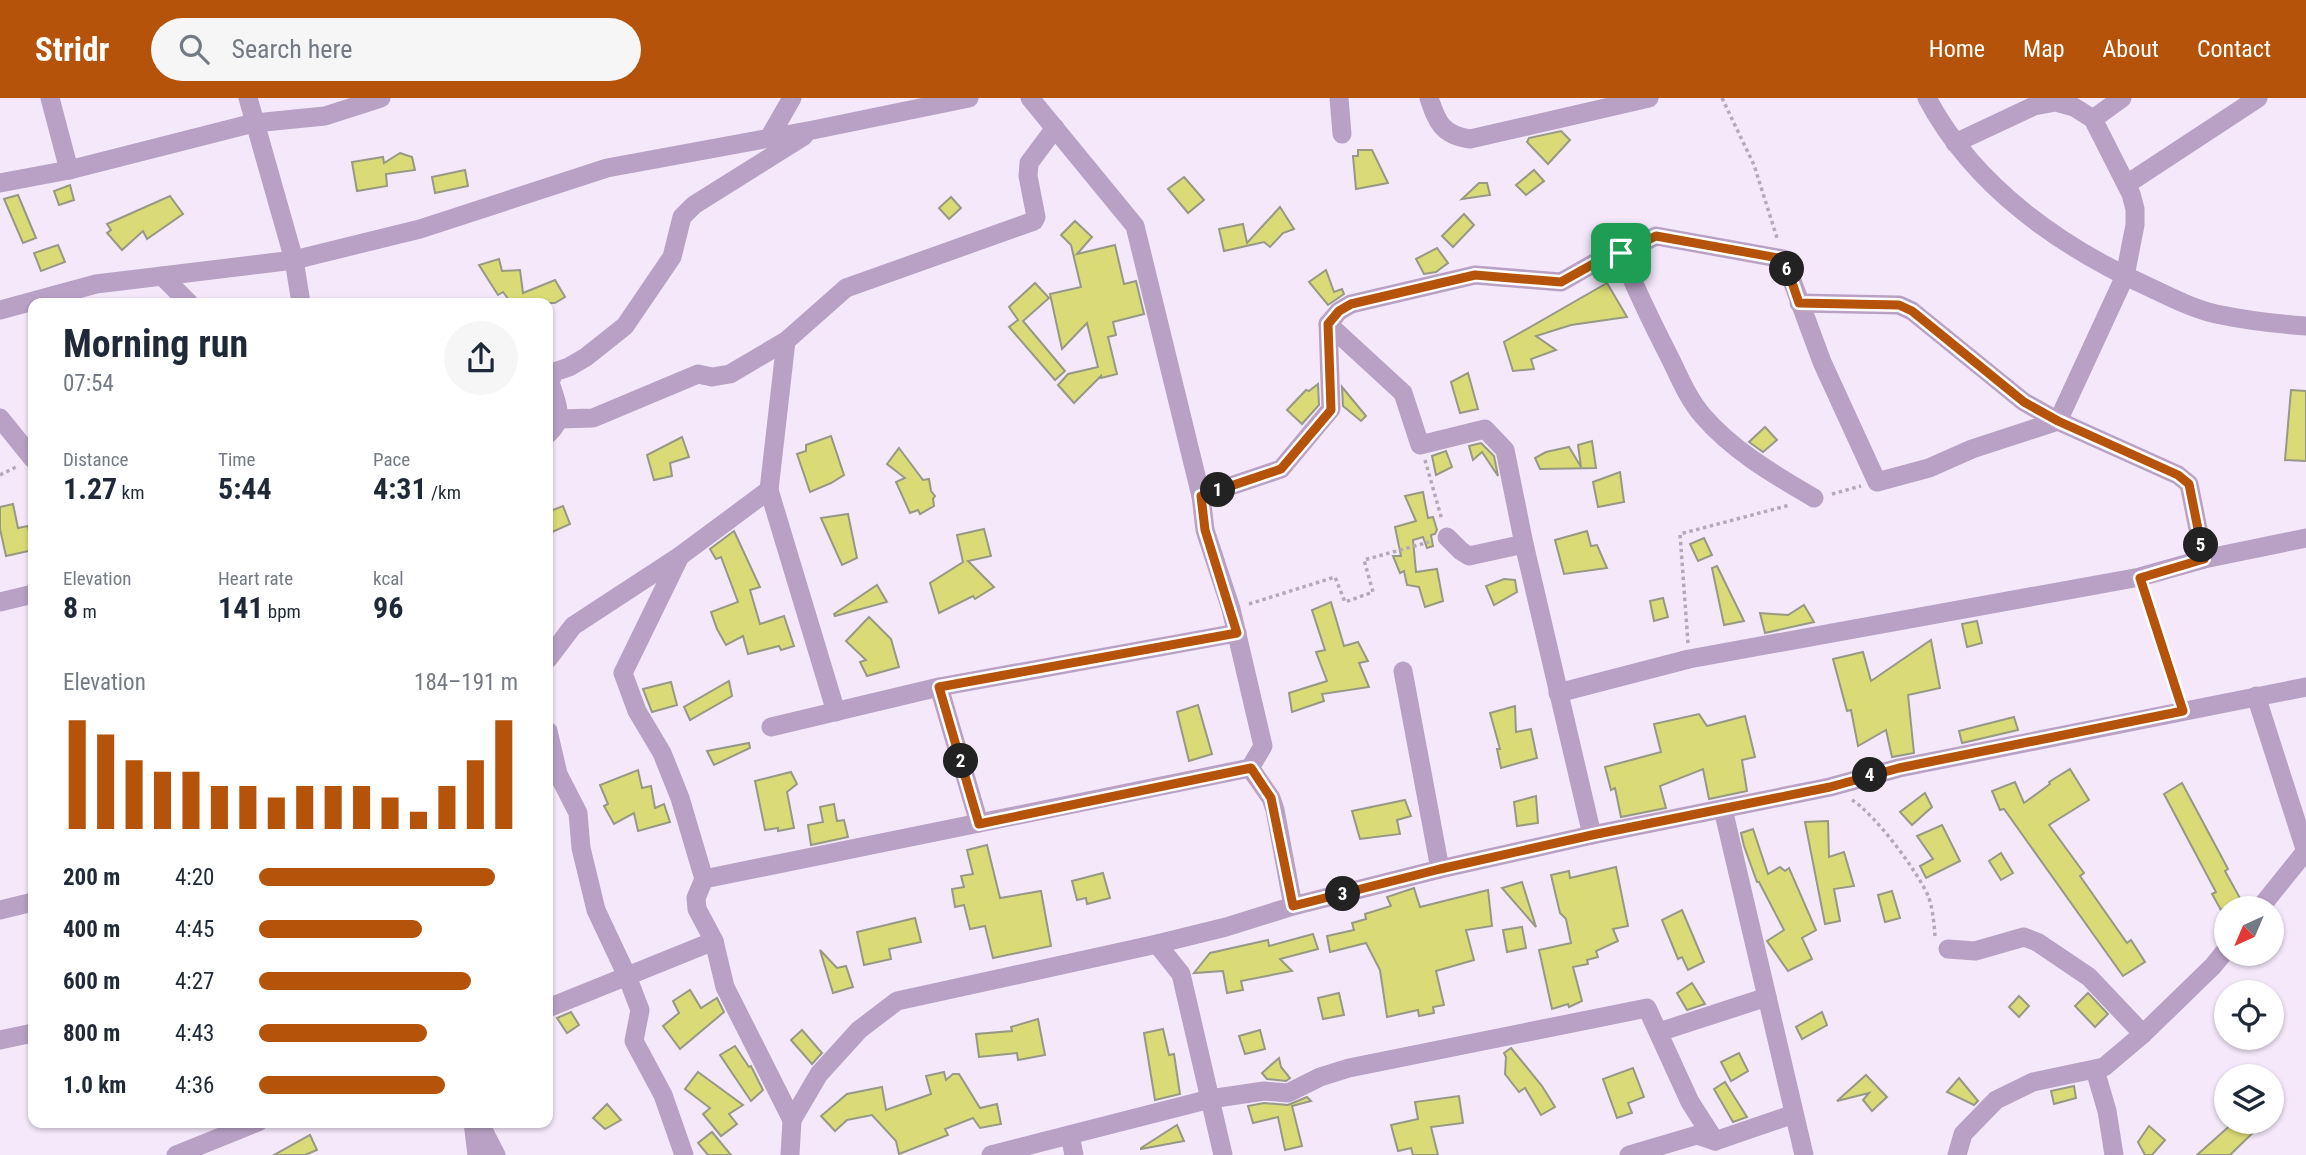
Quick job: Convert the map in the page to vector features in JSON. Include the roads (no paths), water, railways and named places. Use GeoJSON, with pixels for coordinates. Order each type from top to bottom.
{"type":"FeatureCollection","features":[{"type":"Feature","properties":{"kind":"street"},"geometry":{"type":"LineString","coordinates":[[50,98],[69,170]]}},
{"type":"Feature","properties":{"kind":"street"},"geometry":{"type":"LineString","coordinates":[[248,98],[294,261],[300,298]]}},
{"type":"Feature","properties":{"kind":"street"},"geometry":{"type":"LineString","coordinates":[[0,183],[69,170],[254,123],[325,116],[381,98]]}},
{"type":"Feature","properties":{"kind":"street"},"geometry":{"type":"LineString","coordinates":[[769,138],[792,98]]}},
{"type":"Feature","properties":{"kind":"street"},"geometry":{"type":"LineString","coordinates":[[867,98],[878,116]]}},
{"type":"Feature","properties":{"kind":"street"},"geometry":{"type":"LineString","coordinates":[[44,298],[96,284],[294,261],[420,229],[607,169],[969,98]]}},
{"type":"Feature","properties":{"kind":"street"},"geometry":{"type":"LineString","coordinates":[[704,879],[1251,768],[1263,746],[1231,609],[1205,530],[1201,496],[1135,226],[1030,98]]}},
{"type":"Feature","properties":{"kind":"street"},"geometry":{"type":"LineString","coordinates":[[1339,98],[1342,134]]}},
{"type":"Feature","properties":{"kind":"street"},"geometry":{"type":"LineString","coordinates":[[1429,98],[1437,121],[1447,131],[1459,138],[1470,139],[1649,98]]}},
{"type":"Feature","properties":{"kind":"street"},"geometry":{"type":"LineString","coordinates":[[1927,98],[1955,143],[2026,214],[2060,240],[2124,276],[2174,299],[2214,313],[2306,326]]}},
{"type":"Feature","properties":{"kind":"street"},"geometry":{"type":"LineString","coordinates":[[2093,119],[2122,98]]}},
{"type":"Feature","properties":{"kind":"street"},"geometry":{"type":"LineString","coordinates":[[2127,184],[2258,98]]}},
{"type":"Feature","properties":{"kind":"street"},"geometry":{"type":"LineString","coordinates":[[1201,496],[1281,469],[1331,410],[1328,324],[1339,311],[1351,304],[1475,275],[1561,282],[1611,254],[1621,253],[1656,236],[1784,259],[1822,362],[1877,482],[1929,468],[1972,449],[2058,421],[2124,276],[2135,225],[2135,209],[2127,184],[2093,119],[2074,107],[2056,102],[2034,106],[1955,143]]}},
{"type":"Feature","properties":{"kind":"street"},"geometry":{"type":"LineString","coordinates":[[553,426],[593,418],[698,374],[712,377],[730,374],[786,341],[846,288],[1034,221],[1036,217],[1028,176],[1030,163],[1055,128]]}},
{"type":"Feature","properties":{"kind":"street"},"geometry":{"type":"LineString","coordinates":[[553,373],[586,357],[625,326],[673,257],[682,217],[694,205],[813,130]]}},
{"type":"Feature","properties":{"kind":"street"},"geometry":{"type":"LineString","coordinates":[[1621,253],[1656,332],[1701,415],[1724,437],[1767,470],[1814,498]]}},
{"type":"Feature","properties":{"kind":"street"},"geometry":{"type":"LineString","coordinates":[[162,276],[184,298]]}},
{"type":"Feature","properties":{"kind":"street"},"geometry":{"type":"LineString","coordinates":[[0,310],[28,302]]}},
{"type":"Feature","properties":{"kind":"street"},"geometry":{"type":"LineString","coordinates":[[1799,303],[1899,305],[1912,311],[2024,402],[2058,421],[2178,475],[2189,484],[2204,559]]}},
{"type":"Feature","properties":{"kind":"street"},"geometry":{"type":"LineString","coordinates":[[1328,324],[1403,394],[1420,445],[1485,429],[1506,450],[1524,544],[1592,835]]}},
{"type":"Feature","properties":{"kind":"street"},"geometry":{"type":"LineString","coordinates":[[786,341],[769,490],[836,712]]}},
{"type":"Feature","properties":{"kind":"street"},"geometry":{"type":"LineString","coordinates":[[0,418],[28,453]]}},
{"type":"Feature","properties":{"kind":"street"},"geometry":{"type":"LineString","coordinates":[[553,652],[573,626],[680,556],[769,490]]}},
{"type":"Feature","properties":{"kind":"street"},"geometry":{"type":"LineString","coordinates":[[1447,537],[1469,556],[1524,544]]}},
{"type":"Feature","properties":{"kind":"street"},"geometry":{"type":"LineString","coordinates":[[1558,693],[1689,659],[2140,578],[2204,559],[2306,538]]}},
{"type":"Feature","properties":{"kind":"street"},"geometry":{"type":"LineString","coordinates":[[680,556],[623,673],[637,711],[662,754],[680,798],[704,879],[696,898],[697,909],[702,923],[714,941],[725,988],[792,1120]]}},
{"type":"Feature","properties":{"kind":"street"},"geometry":{"type":"LineString","coordinates":[[0,602],[28,595]]}},
{"type":"Feature","properties":{"kind":"street"},"geometry":{"type":"LineString","coordinates":[[771,727],[939,687],[1237,633]]}},
{"type":"Feature","properties":{"kind":"street"},"geometry":{"type":"LineString","coordinates":[[1403,671],[1440,869]]}},
{"type":"Feature","properties":{"kind":"street"},"geometry":{"type":"LineString","coordinates":[[939,687],[979,824]]}},
{"type":"Feature","properties":{"kind":"street"},"geometry":{"type":"LineString","coordinates":[[790,1155],[792,1120],[819,1074],[859,1030],[897,1001],[1226,928],[1293,906],[1592,835],[1830,787],[1899,768],[2306,687]]}},
{"type":"Feature","properties":{"kind":"street"},"geometry":{"type":"LineString","coordinates":[[2256,696],[2306,852],[2270,896]]}},
{"type":"Feature","properties":{"kind":"street"},"geometry":{"type":"LineString","coordinates":[[553,761],[578,813],[581,848],[596,910],[628,976],[640,1010],[634,1041],[663,1095],[684,1155]]}},
{"type":"Feature","properties":{"kind":"street"},"geometry":{"type":"LineString","coordinates":[[1251,768],[1271,798],[1293,906]]}},
{"type":"Feature","properties":{"kind":"street"},"geometry":{"type":"LineString","coordinates":[[1723,809],[1804,1155]]}},
{"type":"Feature","properties":{"kind":"street"},"geometry":{"type":"LineString","coordinates":[[0,910],[28,903]]}},
{"type":"Feature","properties":{"kind":"street"},"geometry":{"type":"LineString","coordinates":[[1948,949],[1975,951],[2024,937],[2037,942],[2089,977],[2143,1034]]}},
{"type":"Feature","properties":{"kind":"street"},"geometry":{"type":"LineString","coordinates":[[553,1006],[714,941]]}},
{"type":"Feature","properties":{"kind":"street"},"geometry":{"type":"LineString","coordinates":[[1157,944],[1181,974],[1223,1155]]}},
{"type":"Feature","properties":{"kind":"street"},"geometry":{"type":"LineString","coordinates":[[1957,1155],[1963,1134],[1996,1100],[2033,1082],[2104,1067],[2143,1034],[2214,966]]}},
{"type":"Feature","properties":{"kind":"street"},"geometry":{"type":"LineString","coordinates":[[1658,1032],[1767,997]]}},
{"type":"Feature","properties":{"kind":"street"},"geometry":{"type":"LineString","coordinates":[[991,1155],[1210,1099],[1264,1091],[1288,1093],[1320,1077],[1349,1068],[1647,1008],[1690,1101],[1715,1141]]}},
{"type":"Feature","properties":{"kind":"street"},"geometry":{"type":"LineString","coordinates":[[0,1040],[28,1035]]}},
{"type":"Feature","properties":{"kind":"street"},"geometry":{"type":"LineString","coordinates":[[2095,1070],[2107,1111],[2114,1155]]}},
{"type":"Feature","properties":{"kind":"street"},"geometry":{"type":"LineString","coordinates":[[1629,1155],[1697,1135],[1715,1141],[1794,1114]]}},
{"type":"Feature","properties":{"kind":"street"},"geometry":{"type":"LineString","coordinates":[[176,1155],[243,1128]]}},
{"type":"Feature","properties":{"kind":"street"},"geometry":{"type":"LineString","coordinates":[[474,1128],[477,1155]]}},
{"type":"Feature","properties":{"kind":"street"},"geometry":{"type":"LineString","coordinates":[[482,1128],[496,1155]]}},
{"type":"Feature","properties":{"kind":"street"},"geometry":{"type":"LineString","coordinates":[[1070,1135],[1074,1155]]}}]}
